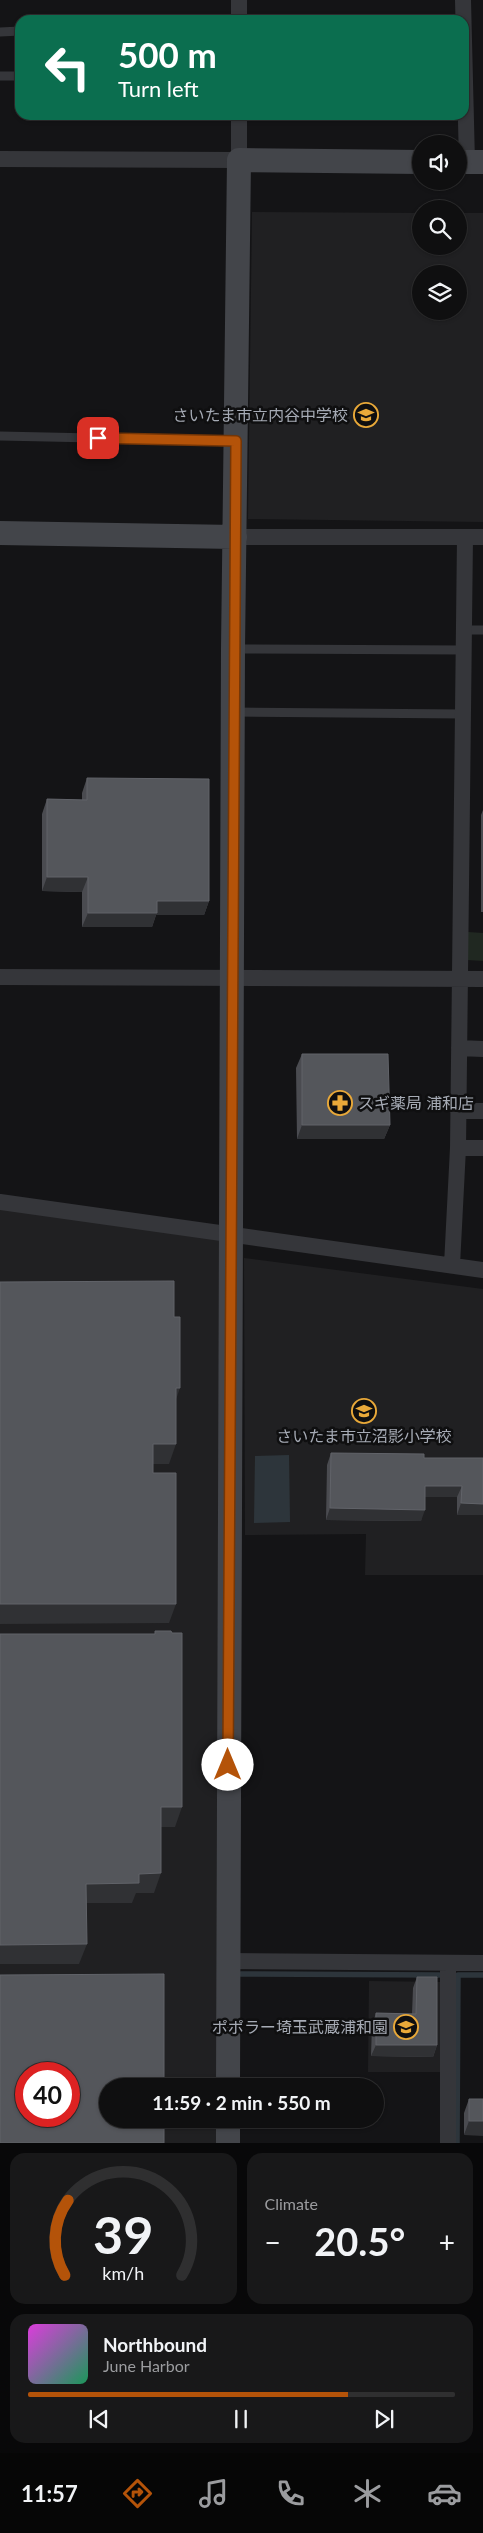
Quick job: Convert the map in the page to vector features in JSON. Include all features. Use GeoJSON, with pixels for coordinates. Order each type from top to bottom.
{"type":"FeatureCollection","features":[{"type":"Feature","properties":{"kind":"street"},"geometry":{"type":"LineString","coordinates":[[239,0],[239,15]]}},
{"type":"Feature","properties":{"kind":"street"},"geometry":{"type":"LineString","coordinates":[[464,0],[465,15]]}},
{"type":"Feature","properties":{"kind":"street"},"geometry":{"type":"LineString","coordinates":[[228,2078],[231,978],[239,120]]}},
{"type":"Feature","properties":{"kind":"street"},"geometry":{"type":"LineString","coordinates":[[468,120],[470,162]]}},
{"type":"Feature","properties":{"kind":"street"},"geometry":{"type":"LineString","coordinates":[[0,159],[412,162]]}},
{"type":"Feature","properties":{"kind":"street"},"geometry":{"type":"LineString","coordinates":[[0,533],[235,537],[483,537]]}},
{"type":"Feature","properties":{"kind":"street"},"geometry":{"type":"LineString","coordinates":[[452,1265],[458,1148],[465,537]]}},
{"type":"Feature","properties":{"kind":"street"},"geometry":{"type":"LineString","coordinates":[[0,977],[483,979]]}},
{"type":"Feature","properties":{"kind":"street"},"geometry":{"type":"LineString","coordinates":[[459,1048],[483,1049]]}},
{"type":"Feature","properties":{"kind":"street"},"geometry":{"type":"LineString","coordinates":[[458,1111],[483,1111]]}},
{"type":"Feature","properties":{"kind":"street"},"geometry":{"type":"LineString","coordinates":[[458,1148],[483,1148]]}},
{"type":"Feature","properties":{"kind":"street"},"geometry":{"type":"LineString","coordinates":[[0,1202],[483,1270]]}},
{"type":"Feature","properties":{"kind":"street"},"geometry":{"type":"LineString","coordinates":[[227,1961],[483,1963]]}},
{"type":"Feature","properties":{"kind":"street"},"geometry":{"type":"LineString","coordinates":[[448,1963],[448,2143]]}},
{"type":"Feature","properties":{"kind":"street"},"geometry":{"type":"LineString","coordinates":[[228,2128],[228,2143]]}},
{"type":"Feature","properties":{"kind":"lane"},"geometry":{"type":"LineString","coordinates":[[0,32],[15,31]]}},
{"type":"Feature","properties":{"kind":"lane"},"geometry":{"type":"LineString","coordinates":[[0,76],[15,76]]}},
{"type":"Feature","properties":{"kind":"lane"},"geometry":{"type":"LineString","coordinates":[[0,436],[236,441]]}},
{"type":"Feature","properties":{"kind":"lane"},"geometry":{"type":"LineString","coordinates":[[464,630],[483,630]]}},
{"type":"Feature","properties":{"kind":"lane"},"geometry":{"type":"LineString","coordinates":[[233,649],[464,650]]}},
{"type":"Feature","properties":{"kind":"lane"},"geometry":{"type":"LineString","coordinates":[[234,712],[463,714]]}},
{"type":"Feature","properties":{"kind":"shaded area","name":"さいたま市立内谷中学校"},"geometry":{"type":"Polygon","coordinates":[[[252,212],[412,213],[412,255],[467,255],[467,213],[483,213],[483,522],[248,519],[252,212]]]}},
{"type":"Feature","properties":{"kind":"shaded area"},"geometry":{"type":"Polygon","coordinates":[[[468,932],[483,933],[483,961],[467,960],[468,932]]]}},
{"type":"Feature","properties":{"kind":"shaded area"},"geometry":{"type":"Polygon","coordinates":[[[0,1202],[231,1235],[228,2078],[99,2078],[99,2128],[228,2128],[228,2143],[0,2143],[0,1202]]]}},
{"type":"Feature","properties":{"kind":"shaded area","name":"さいたま市立沼影小学校"},"geometry":{"type":"Polygon","coordinates":[[[244,1258],[483,1289],[483,1575],[365,1575],[366,1534],[245,1535],[244,1258]]]}},
{"type":"Feature","properties":{"kind":"shaded area"},"geometry":{"type":"Polygon","coordinates":[[[289,1455],[290,1522],[254,1523],[255,1456],[289,1455]]]}},
{"type":"Feature","properties":{"kind":"shaded area","name":"ポポラー埼玉武蔵浦和園"},"geometry":{"type":"Polygon","coordinates":[[[369,1981],[443,1982],[442,2072],[368,2072],[369,1981]]]}},
{"type":"Feature","properties":{"kind":"building"},"geometry":{"type":"Polygon","coordinates":[[[87,778],[209,779],[209,901],[157,901],[157,913],[88,913],[88,877],[47,877],[47,799],[87,800],[87,778]]]}},
{"type":"Feature","properties":{"kind":"building","name":"スギ薬局 浦和店"},"geometry":{"type":"Polygon","coordinates":[[[302,1054],[388,1054],[390,1125],[302,1125],[302,1054]]]}},
{"type":"Feature","properties":{"kind":"building"},"geometry":{"type":"Polygon","coordinates":[[[174,1281],[174,1317],[180,1317],[180,1388],[176,1388],[176,1444],[153,1444],[153,1473],[176,1473],[176,1604],[0,1604],[0,1282],[174,1281]]]}},
{"type":"Feature","properties":{"kind":"building"},"geometry":{"type":"Polygon","coordinates":[[[331,1453],[424,1454],[424,1458],[483,1458],[483,1504],[461,1503],[462,1486],[425,1486],[425,1510],[330,1508],[331,1453]]]}},
{"type":"Feature","properties":{"kind":"building"},"geometry":{"type":"Polygon","coordinates":[[[155,1631],[182,1633],[182,1807],[161,1807],[161,1873],[139,1874],[139,1883],[86,1884],[87,1944],[0,1945],[0,1634],[155,1634],[155,1631]]]}},
{"type":"Feature","properties":{"kind":"building"},"geometry":{"type":"Polygon","coordinates":[[[164,1974],[164,2078],[99,2078],[99,2128],[164,2128],[164,2143],[0,2143],[0,1975],[164,1974]]]}},
{"type":"Feature","properties":{"kind":"building"},"geometry":{"type":"Polygon","coordinates":[[[417,1977],[437,1977],[437,2045],[376,2045],[376,2013],[416,2014],[417,1977]]]}},
{"type":"Feature","properties":{"kind":"building"},"geometry":{"type":"Polygon","coordinates":[[[469,2099],[483,2099],[483,2121],[469,2121],[469,2099]]]}},
{"type":"Feature","properties":{"kind":"waterway"},"geometry":{"type":"LineString","coordinates":[[241,1974],[439,1975]]}},
{"type":"Feature","properties":{"kind":"waterway"},"geometry":{"type":"LineString","coordinates":[[457,2143],[458,1975],[483,1975]]}},
{"type":"Feature","properties":{"kind":"place","name":"さいたま市立内谷中学校"},"geometry":{"type":"Point","coordinates":[366,415]}},
{"type":"Feature","properties":{"kind":"place","name":"スギ薬局 浦和店"},"geometry":{"type":"Point","coordinates":[340,1103]}},
{"type":"Feature","properties":{"kind":"place","name":"さいたま市立沼影小学校"},"geometry":{"type":"Point","coordinates":[364,1411]}},
{"type":"Feature","properties":{"kind":"place","name":"ポポラー埼玉武蔵浦和園"},"geometry":{"type":"Point","coordinates":[406,2027]}},
{"type":"Feature","properties":{"kind":"route"},"geometry":{"type":"LineString","coordinates":[[98,438],[236,441],[231,978],[228,1765]]}}]}
